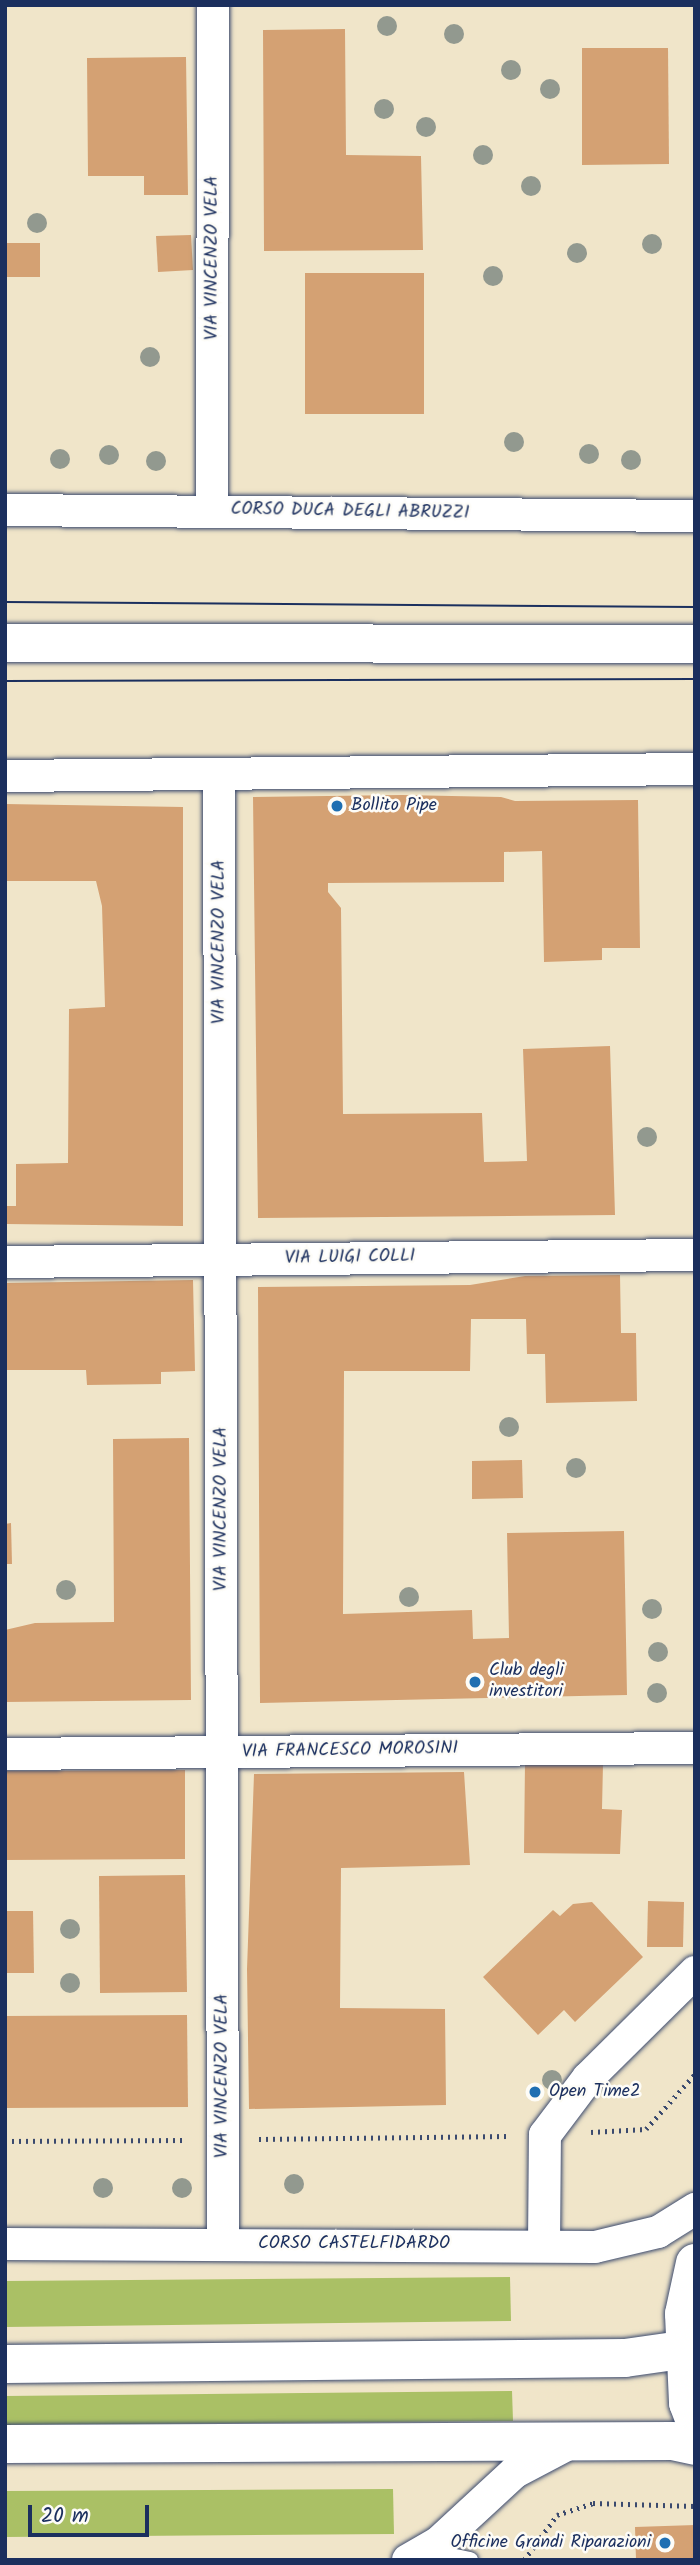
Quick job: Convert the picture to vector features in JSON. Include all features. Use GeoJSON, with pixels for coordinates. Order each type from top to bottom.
{"type":"FeatureCollection","features":[{"type":"Feature","properties":{"kind":"main road"},"geometry":{"type":"LineString","coordinates":[[5,643],[695,644]]}},
{"type":"Feature","properties":{"kind":"main road"},"geometry":{"type":"LineString","coordinates":[[695,2263],[684,2314],[690,2349],[688,2403],[695,2421]]}},
{"type":"Feature","properties":{"kind":"main road"},"geometry":{"type":"LineString","coordinates":[[5,2364],[625,2358],[690,2349]]}},
{"type":"Feature","properties":{"kind":"main road"},"geometry":{"type":"LineString","coordinates":[[5,2444],[672,2441],[695,2446]]}},
{"type":"Feature","properties":{"kind":"street","name":"VIA VINCENZO VELA"},"geometry":{"type":"LineString","coordinates":[[212,510],[213,5]]}},
{"type":"Feature","properties":{"kind":"street","name":"CORSO DUCA DEGLI ABRUZZI"},"geometry":{"type":"LineString","coordinates":[[5,510],[695,516]]}},
{"type":"Feature","properties":{"kind":"street"},"geometry":{"type":"LineString","coordinates":[[5,776],[695,769]]}},
{"type":"Feature","properties":{"kind":"street","name":"VIA VINCENZO VELA"},"geometry":{"type":"LineString","coordinates":[[219,774],[223,2243]]}},
{"type":"Feature","properties":{"kind":"street","name":"VIA LUIGI COLLI"},"geometry":{"type":"LineString","coordinates":[[5,1262],[695,1255]]}},
{"type":"Feature","properties":{"kind":"street","name":"VIA FRANCESCO MOROSINI"},"geometry":{"type":"LineString","coordinates":[[5,1754],[695,1748]]}},
{"type":"Feature","properties":{"kind":"street"},"geometry":{"type":"LineString","coordinates":[[544,2245],[545,2135],[588,2078],[695,1972]]}},
{"type":"Feature","properties":{"kind":"street","name":"CORSO CASTELFIDARDO"},"geometry":{"type":"LineString","coordinates":[[5,2244],[223,2243],[595,2247],[658,2232],[695,2209]]}},
{"type":"Feature","properties":{"kind":"street"},"geometry":{"type":"LineString","coordinates":[[417,2555],[514,2472],[574,2441]]}},
{"type":"Feature","properties":{"kind":"lane"},"geometry":{"type":"LineString","coordinates":[[417,2555],[470,2560]]}},
{"type":"Feature","properties":{"kind":"path"},"geometry":{"type":"LineString","coordinates":[[5,2141],[545,2135],[646,2129],[695,2074]]}},
{"type":"Feature","properties":{"kind":"path"},"geometry":{"type":"LineString","coordinates":[[524,2560],[557,2515],[593,2503],[695,2506]]}},
{"type":"Feature","properties":{"kind":"green space"},"geometry":{"type":"Polygon","coordinates":[[[510,2277],[511,2321],[5,2327],[5,2281],[510,2277]]]}},
{"type":"Feature","properties":{"kind":"green space"},"geometry":{"type":"Polygon","coordinates":[[[512,2391],[513,2421],[5,2425],[5,2396],[512,2391]]]}},
{"type":"Feature","properties":{"kind":"green space"},"geometry":{"type":"Polygon","coordinates":[[[393,2489],[394,2534],[5,2537],[5,2491],[393,2489]]]}},
{"type":"Feature","properties":{"kind":"building"},"geometry":{"type":"Polygon","coordinates":[[[345,29],[346,155],[421,156],[423,250],[264,251],[263,30],[345,29]]]}},
{"type":"Feature","properties":{"kind":"building"},"geometry":{"type":"Polygon","coordinates":[[[582,48],[668,48],[669,164],[582,165],[582,48]]]}},
{"type":"Feature","properties":{"kind":"building"},"geometry":{"type":"Polygon","coordinates":[[[186,57],[188,195],[144,195],[144,176],[88,176],[87,58],[186,57]]]}},
{"type":"Feature","properties":{"kind":"building"},"geometry":{"type":"Polygon","coordinates":[[[191,235],[193,270],[158,272],[156,236],[191,235]]]}},
{"type":"Feature","properties":{"kind":"building"},"geometry":{"type":"Polygon","coordinates":[[[5,243],[40,243],[40,277],[5,277],[5,243]]]}},
{"type":"Feature","properties":{"kind":"building"},"geometry":{"type":"Polygon","coordinates":[[[305,273],[424,273],[424,414],[305,414],[305,273]]]}},
{"type":"Feature","properties":{"kind":"building"},"geometry":{"type":"Polygon","coordinates":[[[253,797],[501,797],[515,801],[638,800],[640,948],[602,948],[602,960],[544,962],[542,851],[504,852],[504,882],[328,883],[328,892],[341,908],[343,1114],[482,1113],[484,1162],[527,1161],[523,1049],[610,1046],[615,1215],[258,1218],[253,797]]]}},
{"type":"Feature","properties":{"kind":"building"},"geometry":{"type":"Polygon","coordinates":[[[5,804],[183,807],[183,1226],[5,1224],[5,1206],[16,1206],[16,1164],[68,1163],[69,1009],[105,1007],[102,906],[96,881],[5,881],[5,804]]]}},
{"type":"Feature","properties":{"kind":"building"},"geometry":{"type":"Polygon","coordinates":[[[620,1275],[621,1333],[636,1333],[637,1401],[546,1403],[545,1354],[527,1354],[526,1319],[471,1319],[470,1371],[344,1371],[343,1614],[472,1610],[473,1639],[509,1638],[507,1533],[624,1531],[627,1695],[260,1703],[258,1287],[470,1285],[525,1276],[620,1275]]]}},
{"type":"Feature","properties":{"kind":"building"},"geometry":{"type":"Polygon","coordinates":[[[193,1280],[195,1371],[161,1372],[161,1384],[87,1385],[86,1370],[5,1370],[5,1283],[193,1280]]]}},
{"type":"Feature","properties":{"kind":"building"},"geometry":{"type":"Polygon","coordinates":[[[189,1438],[191,1700],[5,1702],[5,1630],[35,1623],[114,1622],[113,1439],[189,1438]]]}},
{"type":"Feature","properties":{"kind":"building"},"geometry":{"type":"Polygon","coordinates":[[[522,1460],[523,1498],[472,1499],[472,1461],[522,1460]]]}},
{"type":"Feature","properties":{"kind":"building"},"geometry":{"type":"Polygon","coordinates":[[[11,1523],[12,1564],[5,1564],[5,1524],[11,1523]]]}},
{"type":"Feature","properties":{"kind":"building"},"geometry":{"type":"Polygon","coordinates":[[[525,1762],[603,1764],[602,1809],[622,1810],[620,1854],[524,1853],[525,1762]]]}},
{"type":"Feature","properties":{"kind":"building"},"geometry":{"type":"Polygon","coordinates":[[[185,1770],[185,1859],[5,1860],[5,1771],[185,1770]]]}},
{"type":"Feature","properties":{"kind":"building"},"geometry":{"type":"Polygon","coordinates":[[[464,1772],[470,1865],[341,1868],[340,2008],[445,2009],[446,2105],[249,2109],[247,1969],[254,1774],[464,1772]]]}},
{"type":"Feature","properties":{"kind":"building"},"geometry":{"type":"Polygon","coordinates":[[[185,1875],[187,1992],[100,1993],[99,1876],[185,1875]]]}},
{"type":"Feature","properties":{"kind":"building"},"geometry":{"type":"Polygon","coordinates":[[[648,1901],[684,1902],[683,1947],[647,1947],[648,1901]]]}},
{"type":"Feature","properties":{"kind":"building"},"geometry":{"type":"Polygon","coordinates":[[[592,1902],[643,1957],[575,2022],[564,2010],[538,2035],[483,1977],[553,1910],[560,1916],[573,1904],[592,1902]]]}},
{"type":"Feature","properties":{"kind":"building"},"geometry":{"type":"Polygon","coordinates":[[[5,1911],[33,1911],[34,1973],[5,1973],[5,1911]]]}},
{"type":"Feature","properties":{"kind":"building"},"geometry":{"type":"Polygon","coordinates":[[[187,2015],[188,2107],[5,2108],[5,2016],[187,2015]]]}},
{"type":"Feature","properties":{"kind":"building","name":"Officine Grandi Riparazioni"},"geometry":{"type":"Polygon","coordinates":[[[695,2525],[695,2560],[636,2560],[635,2527],[695,2525]]]}},
{"type":"Feature","properties":{"kind":"tram line"},"geometry":{"type":"LineString","coordinates":[[5,602],[695,607]]}},
{"type":"Feature","properties":{"kind":"tram line"},"geometry":{"type":"LineString","coordinates":[[5,681],[695,679]]}},
{"type":"Feature","properties":{"kind":"place","name":"Bollito Pipe"},"geometry":{"type":"Point","coordinates":[337,806]}},
{"type":"Feature","properties":{"kind":"place","name":"Club degli investitori"},"geometry":{"type":"Point","coordinates":[475,1682]}},
{"type":"Feature","properties":{"kind":"place","name":"Open Time2"},"geometry":{"type":"Point","coordinates":[535,2092]}},
{"type":"Feature","properties":{"kind":"place","name":"Officine Grandi Riparazioni"},"geometry":{"type":"Point","coordinates":[665,2543]}}]}
